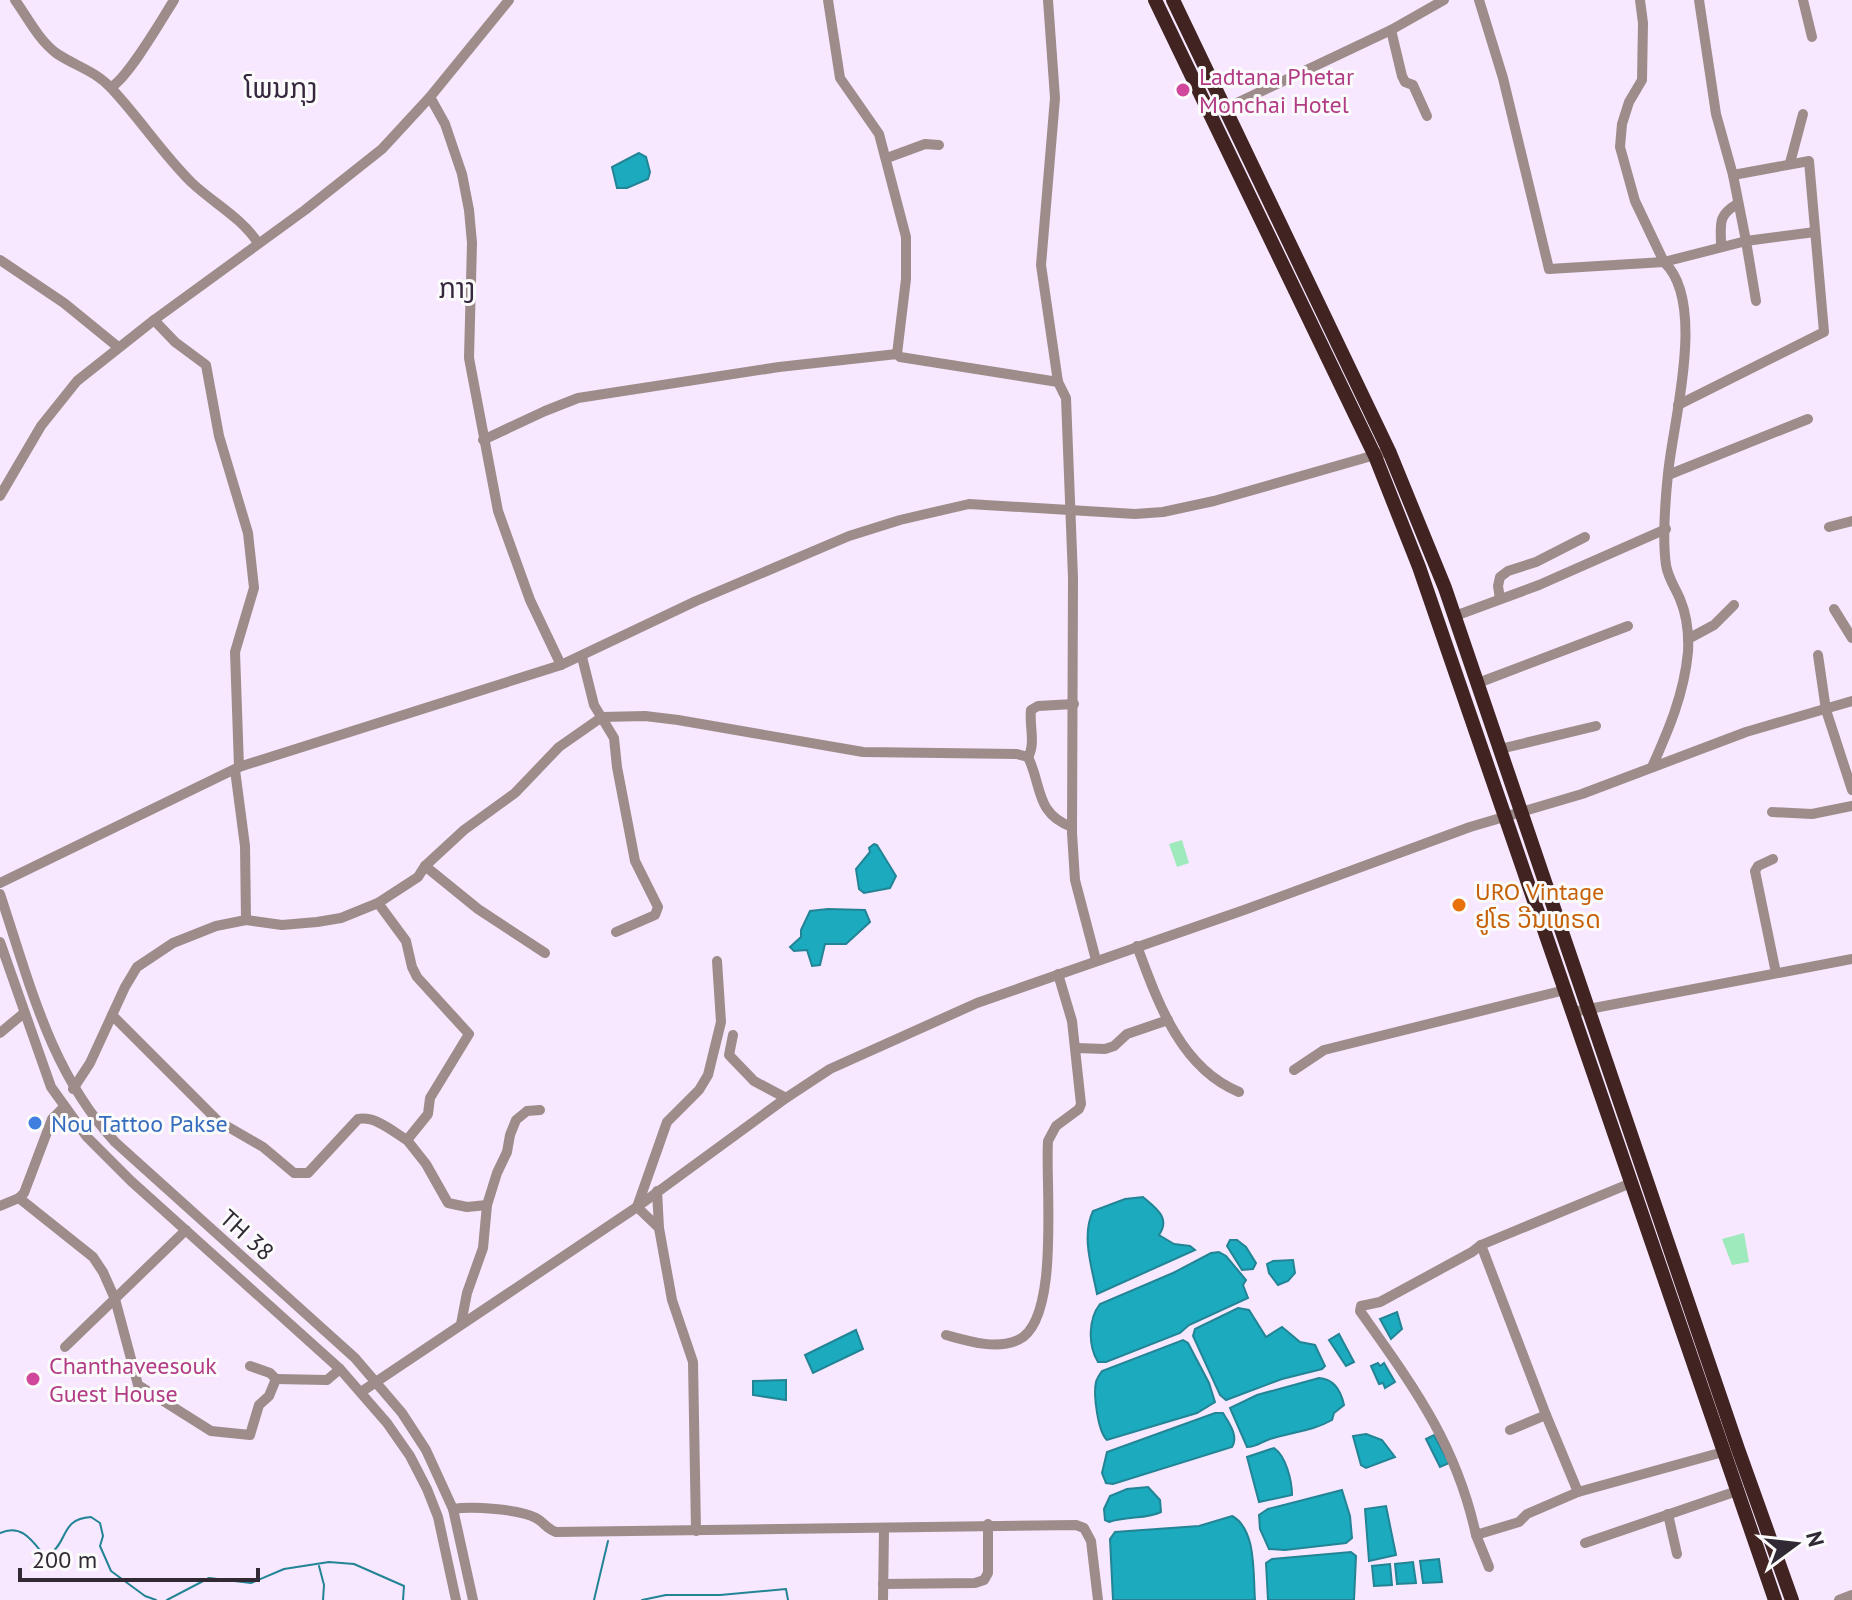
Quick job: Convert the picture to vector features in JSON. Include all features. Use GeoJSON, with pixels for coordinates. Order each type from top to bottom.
{"type":"FeatureCollection","features":[{"type":"Feature","properties":{"kind":"highway"},"geometry":{"type":"LineString","coordinates":[[1155,0],[1210,117],[1382,454],[1775,1600]]}},
{"type":"Feature","properties":{"kind":"highway"},"geometry":{"type":"LineString","coordinates":[[1173,0],[1445,588],[1792,1600]]}},
{"type":"Feature","properties":{"kind":"highway"},"geometry":{"type":"LineString","coordinates":[[1429,592],[1445,588]]}},
{"type":"Feature","properties":{"kind":"highway"},"geometry":{"type":"LineString","coordinates":[[1707,1406],[1723,1401]]}},
{"type":"Feature","properties":{"kind":"street"},"geometry":{"type":"LineString","coordinates":[[111,87],[117,84],[132,64],[174,0]]}},
{"type":"Feature","properties":{"kind":"street"},"geometry":{"type":"LineString","coordinates":[[0,496],[56,404],[77,381],[382,149],[430,97],[509,0]]}},
{"type":"Feature","properties":{"kind":"street"},"geometry":{"type":"LineString","coordinates":[[828,0],[840,78],[879,134],[906,237],[897,354]]}},
{"type":"Feature","properties":{"kind":"street"},"geometry":{"type":"LineString","coordinates":[[1048,0],[1055,98],[1041,265],[1058,382],[1066,398],[1072,509],[1072,827],[1075,880],[1096,960]]}},
{"type":"Feature","properties":{"kind":"street"},"geometry":{"type":"LineString","coordinates":[[1210,117],[1391,30],[1444,0]]}},
{"type":"Feature","properties":{"kind":"street"},"geometry":{"type":"LineString","coordinates":[[1479,0],[1503,78],[1549,269],[1664,262],[1746,241],[1815,232]]}},
{"type":"Feature","properties":{"kind":"street"},"geometry":{"type":"LineString","coordinates":[[1640,0],[1643,23],[1642,80],[1629,102],[1622,124],[1620,147],[1635,201],[1664,262],[1677,280],[1686,330],[1685,359],[1668,475],[1666,563],[1687,619],[1688,639],[1683,689],[1652,767]]}},
{"type":"Feature","properties":{"kind":"street"},"geometry":{"type":"LineString","coordinates":[[1699,0],[1716,114],[1733,175],[1756,301]]}},
{"type":"Feature","properties":{"kind":"street"},"geometry":{"type":"LineString","coordinates":[[1803,0],[1812,37]]}},
{"type":"Feature","properties":{"kind":"street"},"geometry":{"type":"LineString","coordinates":[[17,1],[44,42],[58,55],[87,68],[111,87],[193,184],[225,207],[258,243]]}},
{"type":"Feature","properties":{"kind":"street"},"geometry":{"type":"LineString","coordinates":[[1391,30],[1403,80],[1413,85],[1427,116]]}},
{"type":"Feature","properties":{"kind":"street"},"geometry":{"type":"LineString","coordinates":[[430,97],[445,124],[462,174],[469,210],[472,243],[469,358],[498,511],[530,600],[561,665]]}},
{"type":"Feature","properties":{"kind":"street"},"geometry":{"type":"LineString","coordinates":[[1790,163],[1803,114]]}},
{"type":"Feature","properties":{"kind":"street"},"geometry":{"type":"LineString","coordinates":[[887,158],[925,144],[939,145]]}},
{"type":"Feature","properties":{"kind":"street"},"geometry":{"type":"LineString","coordinates":[[1678,405],[1824,332],[1809,161],[1733,175]]}},
{"type":"Feature","properties":{"kind":"street"},"geometry":{"type":"LineString","coordinates":[[1721,246],[1721,222],[1725,211],[1737,204]]}},
{"type":"Feature","properties":{"kind":"street"},"geometry":{"type":"LineString","coordinates":[[0,260],[64,303],[118,347]]}},
{"type":"Feature","properties":{"kind":"street"},"geometry":{"type":"LineString","coordinates":[[154,320],[175,342],[206,365],[218,430],[248,533],[254,588],[235,652],[237,769],[245,846],[246,920]]}},
{"type":"Feature","properties":{"kind":"street"},"geometry":{"type":"LineString","coordinates":[[483,440],[578,398],[779,367],[897,354],[900,357],[1058,382]]}},
{"type":"Feature","properties":{"kind":"street"},"geometry":{"type":"LineString","coordinates":[[1668,475],[1808,419]]}},
{"type":"Feature","properties":{"kind":"street"},"geometry":{"type":"LineString","coordinates":[[0,883],[237,769],[561,665],[696,601],[849,536],[900,520],[969,504],[1135,514],[1163,512],[1214,501],[1382,454]]}},
{"type":"Feature","properties":{"kind":"street"},"geometry":{"type":"LineString","coordinates":[[1829,527],[1852,521]]}},
{"type":"Feature","properties":{"kind":"street"},"geometry":{"type":"LineString","coordinates":[[1455,616],[1539,585],[1666,529]]}},
{"type":"Feature","properties":{"kind":"street"},"geometry":{"type":"LineString","coordinates":[[1500,599],[1500,577],[1508,571],[1536,562],[1585,537]]}},
{"type":"Feature","properties":{"kind":"street"},"geometry":{"type":"LineString","coordinates":[[1688,639],[1714,625],[1734,605]]}},
{"type":"Feature","properties":{"kind":"street"},"geometry":{"type":"LineString","coordinates":[[1834,609],[1852,638]]}},
{"type":"Feature","properties":{"kind":"street"},"geometry":{"type":"LineString","coordinates":[[1478,683],[1628,626]]}},
{"type":"Feature","properties":{"kind":"street"},"geometry":{"type":"LineString","coordinates":[[1818,655],[1826,710],[1852,790]]}},
{"type":"Feature","properties":{"kind":"street"},"geometry":{"type":"LineString","coordinates":[[582,657],[594,705],[614,738],[635,861],[658,907],[655,915],[616,932]]}},
{"type":"Feature","properties":{"kind":"street"},"geometry":{"type":"LineString","coordinates":[[361,1392],[637,1207],[821,1073],[879,1046],[977,1003],[1096,960],[1505,816],[1582,794],[1746,732],[1852,701]]}},
{"type":"Feature","properties":{"kind":"street"},"geometry":{"type":"LineString","coordinates":[[1072,827],[1059,823],[1044,804],[1028,757],[1032,747],[1030,726],[1034,707],[1074,704]]}},
{"type":"Feature","properties":{"kind":"street"},"geometry":{"type":"LineString","coordinates":[[73,1089],[90,1063],[137,967],[173,943],[198,932],[246,920],[282,925],[317,922],[341,918],[378,903],[418,877],[425,866],[464,830],[515,793],[559,747],[602,717],[645,716],[678,720],[863,752],[1017,754],[1028,757]]}},
{"type":"Feature","properties":{"kind":"street"},"geometry":{"type":"LineString","coordinates":[[1500,749],[1596,726]]}},
{"type":"Feature","properties":{"kind":"street"},"geometry":{"type":"LineString","coordinates":[[1772,812],[1812,814],[1852,806]]}},
{"type":"Feature","properties":{"kind":"street"},"geometry":{"type":"LineString","coordinates":[[1773,859],[1758,866],[1755,871],[1776,973]]}},
{"type":"Feature","properties":{"kind":"street"},"geometry":{"type":"LineString","coordinates":[[425,866],[478,909],[545,953]]}},
{"type":"Feature","properties":{"kind":"street","name":"TH 38"},"geometry":{"type":"LineString","coordinates":[[0,894],[54,1053],[73,1089],[115,1142],[355,1358],[402,1413],[426,1450],[453,1509],[473,1600]]}},
{"type":"Feature","properties":{"kind":"street"},"geometry":{"type":"LineString","coordinates":[[378,903],[406,941],[417,977],[469,1034],[430,1098],[428,1114],[407,1140]]}},
{"type":"Feature","properties":{"kind":"street","name":"TH 38"},"geometry":{"type":"LineString","coordinates":[[0,942],[51,1087],[87,1137],[340,1369],[410,1456],[438,1517],[456,1600]]}},
{"type":"Feature","properties":{"kind":"street"},"geometry":{"type":"LineString","coordinates":[[1137,946],[1156,998],[1181,1044],[1217,1081],[1239,1092]]}},
{"type":"Feature","properties":{"kind":"street"},"geometry":{"type":"LineString","coordinates":[[1573,1012],[1852,959]]}},
{"type":"Feature","properties":{"kind":"street"},"geometry":{"type":"LineString","coordinates":[[637,1207],[667,1122],[699,1090],[708,1075],[721,1022],[717,961]]}},
{"type":"Feature","properties":{"kind":"street"},"geometry":{"type":"LineString","coordinates":[[946,1335],[975,1343],[1004,1344],[1020,1340],[1038,1321],[1047,1281],[1048,1141],[1056,1126],[1079,1109],[1072,1021],[1058,974]]}},
{"type":"Feature","properties":{"kind":"street"},"geometry":{"type":"LineString","coordinates":[[1294,1070],[1324,1050],[1565,990]]}},
{"type":"Feature","properties":{"kind":"street"},"geometry":{"type":"LineString","coordinates":[[0,1033],[24,1013]]}},
{"type":"Feature","properties":{"kind":"street"},"geometry":{"type":"LineString","coordinates":[[112,1015],[218,1121],[263,1147],[294,1173],[308,1173],[358,1119],[366,1117],[407,1140],[426,1164],[448,1203],[467,1207],[487,1205]]}},
{"type":"Feature","properties":{"kind":"street"},"geometry":{"type":"LineString","coordinates":[[1076,1048],[1105,1049],[1114,1046],[1127,1034],[1168,1020]]}},
{"type":"Feature","properties":{"kind":"street"},"geometry":{"type":"LineString","coordinates":[[733,1035],[729,1055],[754,1081],[786,1098]]}},
{"type":"Feature","properties":{"kind":"street"},"geometry":{"type":"LineString","coordinates":[[1,1209],[19,1198],[32,1178],[52,1119],[64,1107]]}},
{"type":"Feature","properties":{"kind":"street"},"geometry":{"type":"LineString","coordinates":[[461,1324],[467,1293],[483,1248],[487,1205],[507,1152],[510,1135],[516,1120],[527,1111],[540,1110]]}},
{"type":"Feature","properties":{"kind":"street"},"geometry":{"type":"LineString","coordinates":[[87,1137],[100,1125]]}},
{"type":"Feature","properties":{"kind":"street"},"geometry":{"type":"LineString","coordinates":[[1489,1567],[1476,1535],[1467,1496],[1439,1429],[1359,1309],[1380,1302],[1481,1245],[1631,1183]]}},
{"type":"Feature","properties":{"kind":"street"},"geometry":{"type":"LineString","coordinates":[[657,1191],[659,1228],[672,1300],[693,1362],[696,1531]]}},
{"type":"Feature","properties":{"kind":"street"},"geometry":{"type":"LineString","coordinates":[[19,1198],[93,1257],[115,1299],[138,1385],[211,1431],[250,1435],[259,1405],[269,1396],[276,1379]]}},
{"type":"Feature","properties":{"kind":"street"},"geometry":{"type":"LineString","coordinates":[[637,1207],[659,1228]]}},
{"type":"Feature","properties":{"kind":"street"},"geometry":{"type":"LineString","coordinates":[[65,1347],[186,1230]]}},
{"type":"Feature","properties":{"kind":"street"},"geometry":{"type":"LineString","coordinates":[[1481,1245],[1578,1492]]}},
{"type":"Feature","properties":{"kind":"street"},"geometry":{"type":"LineString","coordinates":[[250,1366],[270,1373],[276,1379],[327,1380],[340,1369]]}},
{"type":"Feature","properties":{"kind":"street"},"geometry":{"type":"LineString","coordinates":[[1510,1430],[1546,1415]]}},
{"type":"Feature","properties":{"kind":"street"},"geometry":{"type":"LineString","coordinates":[[1476,1535],[1519,1522],[1527,1514],[1578,1492],[1723,1452]]}},
{"type":"Feature","properties":{"kind":"street"},"geometry":{"type":"LineString","coordinates":[[1585,1543],[1737,1491]]}},
{"type":"Feature","properties":{"kind":"street"},"geometry":{"type":"LineString","coordinates":[[453,1509],[514,1513],[536,1518],[546,1528],[556,1532],[1076,1525],[1084,1528],[1091,1541],[1098,1600]]}},
{"type":"Feature","properties":{"kind":"street"},"geometry":{"type":"LineString","coordinates":[[1668,1514],[1677,1554]]}},
{"type":"Feature","properties":{"kind":"street"},"geometry":{"type":"LineString","coordinates":[[883,1584],[981,1581],[988,1573],[988,1524]]}},
{"type":"Feature","properties":{"kind":"street"},"geometry":{"type":"LineString","coordinates":[[883,1600],[884,1529]]}},
{"type":"Feature","properties":{"kind":"street"},"geometry":{"type":"LineString","coordinates":[[1839,1600],[1852,1595]]}},
{"type":"Feature","properties":{"kind":"green space"},"geometry":{"type":"Polygon","coordinates":[[[1182,840],[1189,863],[1177,867],[1169,844],[1182,840]]]}},
{"type":"Feature","properties":{"kind":"green space"},"geometry":{"type":"Polygon","coordinates":[[[1744,1233],[1749,1262],[1732,1265],[1722,1239],[1744,1233]]]}},
{"type":"Feature","properties":{"kind":"water"},"geometry":{"type":"Polygon","coordinates":[[[639,153],[646,157],[650,172],[648,179],[627,188],[617,188],[612,167],[639,153]]]}},
{"type":"Feature","properties":{"kind":"water"},"geometry":{"type":"Polygon","coordinates":[[[874,844],[896,876],[890,888],[864,893],[859,889],[856,869],[874,844]]]}},
{"type":"Feature","properties":{"kind":"water"},"geometry":{"type":"Polygon","coordinates":[[[865,910],[870,922],[846,944],[825,944],[820,965],[812,966],[807,950],[794,951],[790,947],[801,937],[810,911],[865,910]]]}},
{"type":"Feature","properties":{"kind":"water"},"geometry":{"type":"Polygon","coordinates":[[[1143,1197],[1163,1218],[1159,1235],[1174,1244],[1190,1246],[1195,1250],[1097,1294],[1088,1241],[1093,1211],[1125,1199],[1143,1197]]]}},
{"type":"Feature","properties":{"kind":"water"},"geometry":{"type":"Polygon","coordinates":[[[1230,1240],[1237,1240],[1246,1247],[1256,1263],[1253,1269],[1242,1270],[1227,1246],[1230,1240]]]}},
{"type":"Feature","properties":{"kind":"water"},"geometry":{"type":"Polygon","coordinates":[[[1219,1252],[1246,1280],[1243,1285],[1248,1298],[1189,1325],[1180,1333],[1106,1362],[1098,1362],[1092,1348],[1091,1333],[1093,1317],[1100,1304],[1219,1252]]]}},
{"type":"Feature","properties":{"kind":"water"},"geometry":{"type":"Polygon","coordinates":[[[1293,1260],[1295,1273],[1288,1281],[1278,1285],[1269,1273],[1267,1264],[1293,1260]]]}},
{"type":"Feature","properties":{"kind":"water"},"geometry":{"type":"Polygon","coordinates":[[[1238,1308],[1249,1310],[1266,1337],[1282,1327],[1300,1342],[1315,1345],[1325,1366],[1226,1400],[1220,1395],[1193,1336],[1195,1329],[1238,1308]]]}},
{"type":"Feature","properties":{"kind":"water"},"geometry":{"type":"Polygon","coordinates":[[[1397,1312],[1402,1329],[1391,1339],[1380,1319],[1397,1312]]]}},
{"type":"Feature","properties":{"kind":"water"},"geometry":{"type":"Polygon","coordinates":[[[856,1330],[863,1349],[813,1373],[805,1355],[856,1330]]]}},
{"type":"Feature","properties":{"kind":"water"},"geometry":{"type":"Polygon","coordinates":[[[1339,1334],[1354,1362],[1346,1366],[1329,1340],[1339,1334]]]}},
{"type":"Feature","properties":{"kind":"water"},"geometry":{"type":"Polygon","coordinates":[[[1183,1340],[1188,1343],[1209,1383],[1215,1402],[1197,1413],[1107,1440],[1101,1429],[1096,1404],[1096,1382],[1102,1371],[1183,1340]]]}},
{"type":"Feature","properties":{"kind":"water"},"geometry":{"type":"Polygon","coordinates":[[[1378,1363],[1380,1366],[1384,1363],[1395,1382],[1385,1388],[1383,1383],[1379,1384],[1371,1366],[1378,1363]]]}},
{"type":"Feature","properties":{"kind":"water"},"geometry":{"type":"Polygon","coordinates":[[[1319,1378],[1333,1383],[1343,1400],[1344,1405],[1334,1413],[1332,1420],[1247,1447],[1230,1408],[1257,1395],[1319,1378]]]}},
{"type":"Feature","properties":{"kind":"water"},"geometry":{"type":"Polygon","coordinates":[[[786,1380],[786,1400],[753,1395],[753,1381],[786,1380]]]}},
{"type":"Feature","properties":{"kind":"water"},"geometry":{"type":"Polygon","coordinates":[[[1215,1413],[1223,1413],[1230,1425],[1234,1434],[1232,1447],[1113,1484],[1106,1483],[1102,1473],[1107,1452],[1215,1413]]]}},
{"type":"Feature","properties":{"kind":"water"},"geometry":{"type":"Polygon","coordinates":[[[1366,1434],[1382,1440],[1395,1457],[1366,1468],[1361,1465],[1353,1436],[1366,1434]]]}},
{"type":"Feature","properties":{"kind":"water"},"geometry":{"type":"Polygon","coordinates":[[[1434,1435],[1449,1463],[1440,1467],[1426,1439],[1434,1435]]]}},
{"type":"Feature","properties":{"kind":"water"},"geometry":{"type":"Polygon","coordinates":[[[1274,1448],[1288,1469],[1292,1495],[1259,1502],[1247,1457],[1274,1448]]]}},
{"type":"Feature","properties":{"kind":"water"},"geometry":{"type":"Polygon","coordinates":[[[1148,1487],[1160,1500],[1161,1512],[1109,1522],[1105,1520],[1104,1509],[1110,1496],[1127,1489],[1148,1487]]]}},
{"type":"Feature","properties":{"kind":"water"},"geometry":{"type":"Polygon","coordinates":[[[1342,1490],[1350,1516],[1352,1538],[1346,1543],[1269,1549],[1260,1529],[1259,1515],[1268,1509],[1342,1490]]]}},
{"type":"Feature","properties":{"kind":"water"},"geometry":{"type":"Polygon","coordinates":[[[1386,1506],[1396,1555],[1369,1561],[1365,1509],[1386,1506]]]}},
{"type":"Feature","properties":{"kind":"water"},"geometry":{"type":"Polygon","coordinates":[[[1232,1516],[1240,1522],[1250,1542],[1255,1600],[1113,1600],[1110,1539],[1115,1532],[1199,1526],[1232,1516]]]}},
{"type":"Feature","properties":{"kind":"water"},"geometry":{"type":"Polygon","coordinates":[[[1351,1552],[1356,1556],[1354,1600],[1268,1600],[1266,1563],[1272,1559],[1351,1552]]]}},
{"type":"Feature","properties":{"kind":"water"},"geometry":{"type":"Polygon","coordinates":[[[1439,1559],[1442,1582],[1423,1583],[1420,1561],[1439,1559]]]}},
{"type":"Feature","properties":{"kind":"water"},"geometry":{"type":"Polygon","coordinates":[[[1413,1562],[1416,1583],[1397,1584],[1395,1564],[1413,1562]]]}},
{"type":"Feature","properties":{"kind":"water"},"geometry":{"type":"Polygon","coordinates":[[[1390,1564],[1392,1585],[1374,1586],[1372,1566],[1390,1564]]]}},
{"type":"Feature","properties":{"kind":"waterway"},"geometry":{"type":"LineString","coordinates":[[0,1533],[20,1532],[30,1538],[43,1554],[49,1555],[69,1526],[91,1517],[100,1523],[103,1536],[100,1546],[111,1571],[145,1596],[156,1600]]}},
{"type":"Feature","properties":{"kind":"waterway"},"geometry":{"type":"LineString","coordinates":[[594,1600],[608,1541]]}},
{"type":"Feature","properties":{"kind":"waterway"},"geometry":{"type":"LineString","coordinates":[[167,1600],[209,1578],[251,1583],[284,1569],[329,1562],[354,1564],[404,1586],[403,1600]]}},
{"type":"Feature","properties":{"kind":"waterway"},"geometry":{"type":"LineString","coordinates":[[319,1566],[324,1585],[323,1600]]}},
{"type":"Feature","properties":{"kind":"waterway"},"geometry":{"type":"LineString","coordinates":[[642,1600],[666,1595],[720,1595],[786,1589],[788,1600]]}},
{"type":"Feature","properties":{"kind":"place","name":"Ladtana Phetar Monchai Hotel"},"geometry":{"type":"Point","coordinates":[1183,90]}},
{"type":"Feature","properties":{"kind":"place","name":"URO Vintage ຢູໂຣ ວີນເທຣດ"},"geometry":{"type":"Point","coordinates":[1459,905]}},
{"type":"Feature","properties":{"kind":"place","name":"Nou Tattoo Pakse"},"geometry":{"type":"Point","coordinates":[35,1123]}},
{"type":"Feature","properties":{"kind":"place","name":"Chanthaveesouk Guest House"},"geometry":{"type":"Point","coordinates":[33,1379]}},
{"type":"Feature","properties":{"kind":"district","name":"ໂພນກຸງ"},"geometry":{"type":"Point","coordinates":[281,87]}},
{"type":"Feature","properties":{"kind":"district","name":"ກາງ"},"geometry":{"type":"Point","coordinates":[457,287]}}]}
